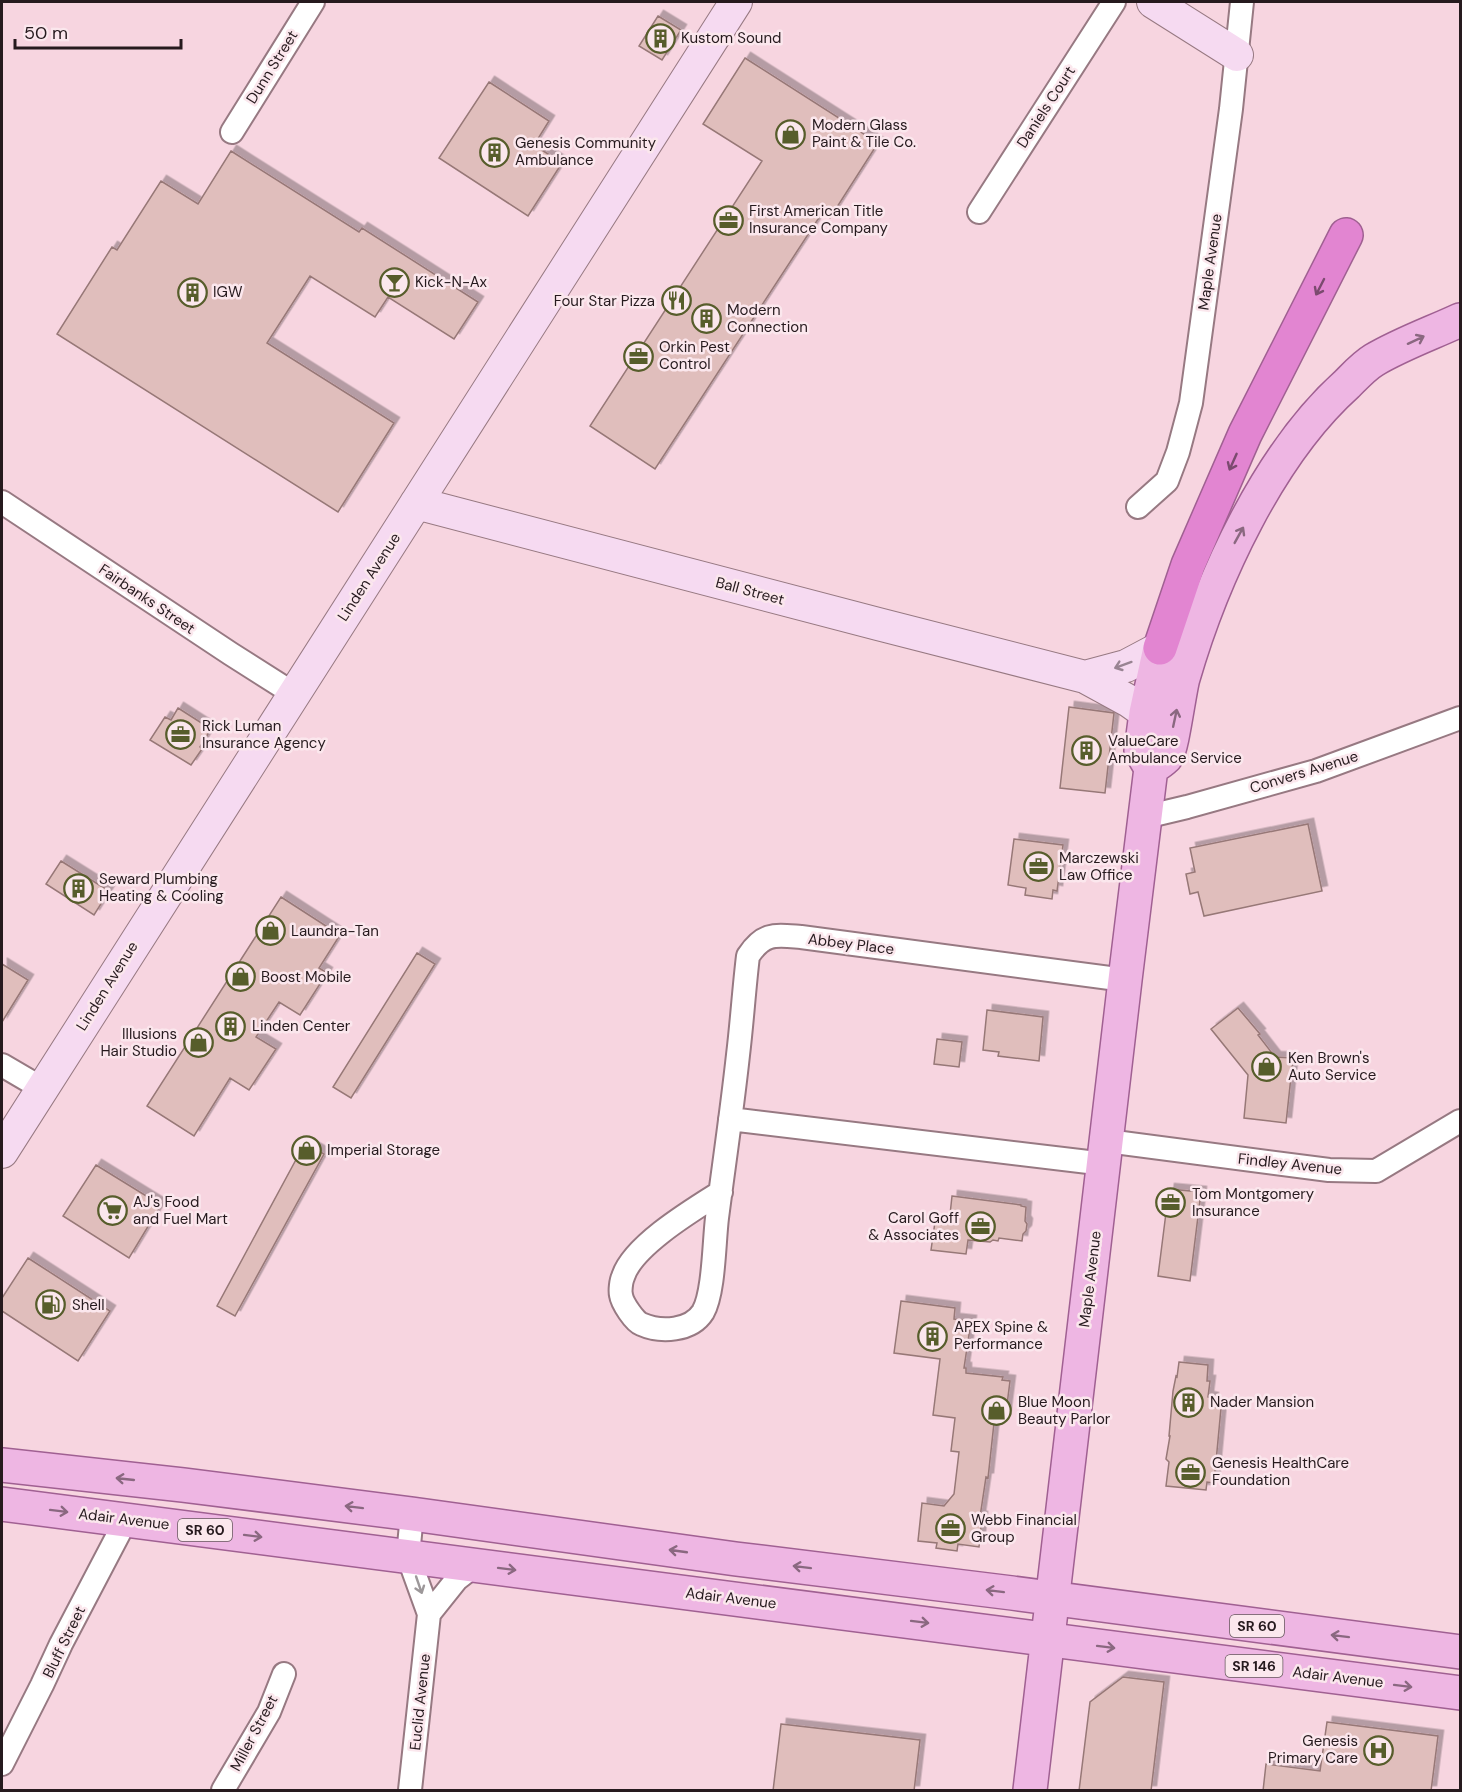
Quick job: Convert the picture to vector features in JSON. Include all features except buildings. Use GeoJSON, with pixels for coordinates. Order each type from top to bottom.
{"type":"FeatureCollection","features":[{"type":"Feature","properties":{"kind":"highway"},"geometry":{"type":"LineString","coordinates":[[1160,648],[1188,565],[1245,434],[1346,235]]}},
{"type":"Feature","properties":{"kind":"main road","name":"Linden Avenue"},"geometry":{"type":"LineString","coordinates":[[2,1152],[736,2]]}},
{"type":"Feature","properties":{"kind":"main road"},"geometry":{"type":"LineString","coordinates":[[1154,2],[1237,55]]}},
{"type":"Feature","properties":{"kind":"main road"},"geometry":{"type":"LineString","coordinates":[[1160,648],[1146,713],[1141,751],[1151,768],[1167,756],[1183,679],[1209,600],[1228,556],[1267,484],[1304,430],[1335,395],[1372,360],[1461,320]]}},
{"type":"Feature","properties":{"kind":"main road","name":"Ball Street"},"geometry":{"type":"LineString","coordinates":[[416,503],[1085,677],[1146,713]]}},
{"type":"Feature","properties":{"kind":"main road","name":"Ball Street"},"geometry":{"type":"LineString","coordinates":[[1085,677],[1126,666],[1160,648]]}},
{"type":"Feature","properties":{"kind":"main road","name":"Maple Avenue"},"geometry":{"type":"LineString","coordinates":[[1030,1791],[1151,768]]}},
{"type":"Feature","properties":{"kind":"main road","name":"SR 60"},"geometry":{"type":"LineString","coordinates":[[2,1465],[195,1486],[1461,1652]]}},
{"type":"Feature","properties":{"kind":"main road","name":"Adair Avenue"},"geometry":{"type":"LineString","coordinates":[[2,1504],[1461,1693]]}},
{"type":"Feature","properties":{"kind":"street","name":"Dunn Street"},"geometry":{"type":"LineString","coordinates":[[232,132],[313,2]]}},
{"type":"Feature","properties":{"kind":"street","name":"Daniels Court"},"geometry":{"type":"LineString","coordinates":[[979,212],[1114,2]]}},
{"type":"Feature","properties":{"kind":"street","name":"Maple Avenue"},"geometry":{"type":"LineString","coordinates":[[1138,507],[1167,481],[1178,452],[1191,403],[1242,2]]}},
{"type":"Feature","properties":{"kind":"street","name":"Fairbanks Street"},"geometry":{"type":"LineString","coordinates":[[2,502],[294,694]]}},
{"type":"Feature","properties":{"kind":"street","name":"Convers Avenue"},"geometry":{"type":"LineString","coordinates":[[1144,817],[1316,771],[1461,718]]}},
{"type":"Feature","properties":{"kind":"street","name":"Abbey Place"},"geometry":{"type":"LineString","coordinates":[[721,1192],[665,1229],[634,1258],[623,1277],[621,1296],[631,1314],[640,1324],[664,1329],[687,1326],[700,1316],[708,1303],[730,1119],[748,956],[756,943],[775,935],[1125,980]]}},
{"type":"Feature","properties":{"kind":"street"},"geometry":{"type":"LineString","coordinates":[[2,1065],[43,1089]]}},
{"type":"Feature","properties":{"kind":"street"},"geometry":{"type":"LineString","coordinates":[[730,1119],[1106,1152]]}},
{"type":"Feature","properties":{"kind":"street","name":"Findley Avenue"},"geometry":{"type":"LineString","coordinates":[[1106,1152],[1329,1170],[1376,1171],[1461,1121]]}},
{"type":"Feature","properties":{"kind":"street","name":"Euclid Avenue"},"geometry":{"type":"LineString","coordinates":[[410,1791],[429,1614],[408,1556],[412,1514]]}},
{"type":"Feature","properties":{"kind":"street","name":"Bluff Street"},"geometry":{"type":"LineString","coordinates":[[2,1764],[126,1520]]}},
{"type":"Feature","properties":{"kind":"street"},"geometry":{"type":"LineString","coordinates":[[429,1614],[457,1579],[475,1565]]}},
{"type":"Feature","properties":{"kind":"street","name":"Miller Street"},"geometry":{"type":"LineString","coordinates":[[223,1791],[269,1712],[284,1674]]}},
{"type":"Feature","properties":{"kind":"place","name":"Kustom Sound"},"geometry":{"type":"Point","coordinates":[660,38]}},
{"type":"Feature","properties":{"kind":"place","name":"Modern Glass Paint & Tile Co."},"geometry":{"type":"Point","coordinates":[791,134]}},
{"type":"Feature","properties":{"kind":"place","name":"Genesis Community Ambulance"},"geometry":{"type":"Point","coordinates":[494,152]}},
{"type":"Feature","properties":{"kind":"place","name":"First American Title Insurance Company"},"geometry":{"type":"Point","coordinates":[728,220]}},
{"type":"Feature","properties":{"kind":"place","name":"Kick-N-Ax"},"geometry":{"type":"Point","coordinates":[394,282]}},
{"type":"Feature","properties":{"kind":"place","name":"IGW"},"geometry":{"type":"Point","coordinates":[192,292]}},
{"type":"Feature","properties":{"kind":"place","name":"Four Star Pizza"},"geometry":{"type":"Point","coordinates":[676,301]}},
{"type":"Feature","properties":{"kind":"place","name":"Modern Connection"},"geometry":{"type":"Point","coordinates":[706,319]}},
{"type":"Feature","properties":{"kind":"place","name":"Orkin Pest Control"},"geometry":{"type":"Point","coordinates":[638,356]}},
{"type":"Feature","properties":{"kind":"place","name":"Rick Luman Insurance Agency"},"geometry":{"type":"Point","coordinates":[181,735]}},
{"type":"Feature","properties":{"kind":"place","name":"ValueCare Ambulance Service"},"geometry":{"type":"Point","coordinates":[1087,750]}},
{"type":"Feature","properties":{"kind":"place","name":"Marczewski Law Office"},"geometry":{"type":"Point","coordinates":[1038,867]}},
{"type":"Feature","properties":{"kind":"place","name":"Seward Plumbing Heating & Cooling"},"geometry":{"type":"Point","coordinates":[78,888]}},
{"type":"Feature","properties":{"kind":"place","name":"Laundra-Tan"},"geometry":{"type":"Point","coordinates":[270,931]}},
{"type":"Feature","properties":{"kind":"place","name":"Boost Mobile"},"geometry":{"type":"Point","coordinates":[240,977]}},
{"type":"Feature","properties":{"kind":"place","name":"Linden Center"},"geometry":{"type":"Point","coordinates":[231,1026]}},
{"type":"Feature","properties":{"kind":"place","name":"Illusions Hair Studio"},"geometry":{"type":"Point","coordinates":[198,1043]}},
{"type":"Feature","properties":{"kind":"place","name":"Ken Brown's Auto Service"},"geometry":{"type":"Point","coordinates":[1267,1067]}},
{"type":"Feature","properties":{"kind":"place","name":"Imperial Storage"},"geometry":{"type":"Point","coordinates":[306,1150]}},
{"type":"Feature","properties":{"kind":"place","name":"Tom Montgomery Insurance"},"geometry":{"type":"Point","coordinates":[1171,1203]}},
{"type":"Feature","properties":{"kind":"place","name":"AJ's Food and Fuel Mart"},"geometry":{"type":"Point","coordinates":[112,1211]}},
{"type":"Feature","properties":{"kind":"place","name":"Carol Goff & Associates"},"geometry":{"type":"Point","coordinates":[980,1227]}},
{"type":"Feature","properties":{"kind":"place","name":"Shell"},"geometry":{"type":"Point","coordinates":[51,1305]}},
{"type":"Feature","properties":{"kind":"place","name":"APEX Spine & Performance"},"geometry":{"type":"Point","coordinates":[933,1336]}},
{"type":"Feature","properties":{"kind":"place","name":"Nader Mansion"},"geometry":{"type":"Point","coordinates":[1189,1402]}},
{"type":"Feature","properties":{"kind":"place","name":"Blue Moon Beauty Parlor"},"geometry":{"type":"Point","coordinates":[997,1411]}},
{"type":"Feature","properties":{"kind":"place","name":"Genesis HealthCare Foundation"},"geometry":{"type":"Point","coordinates":[1191,1472]}},
{"type":"Feature","properties":{"kind":"place","name":"Webb Financial Group"},"geometry":{"type":"Point","coordinates":[950,1529]}},
{"type":"Feature","properties":{"kind":"place","name":"Genesis Primary Care"},"geometry":{"type":"Point","coordinates":[1379,1750]}}]}
